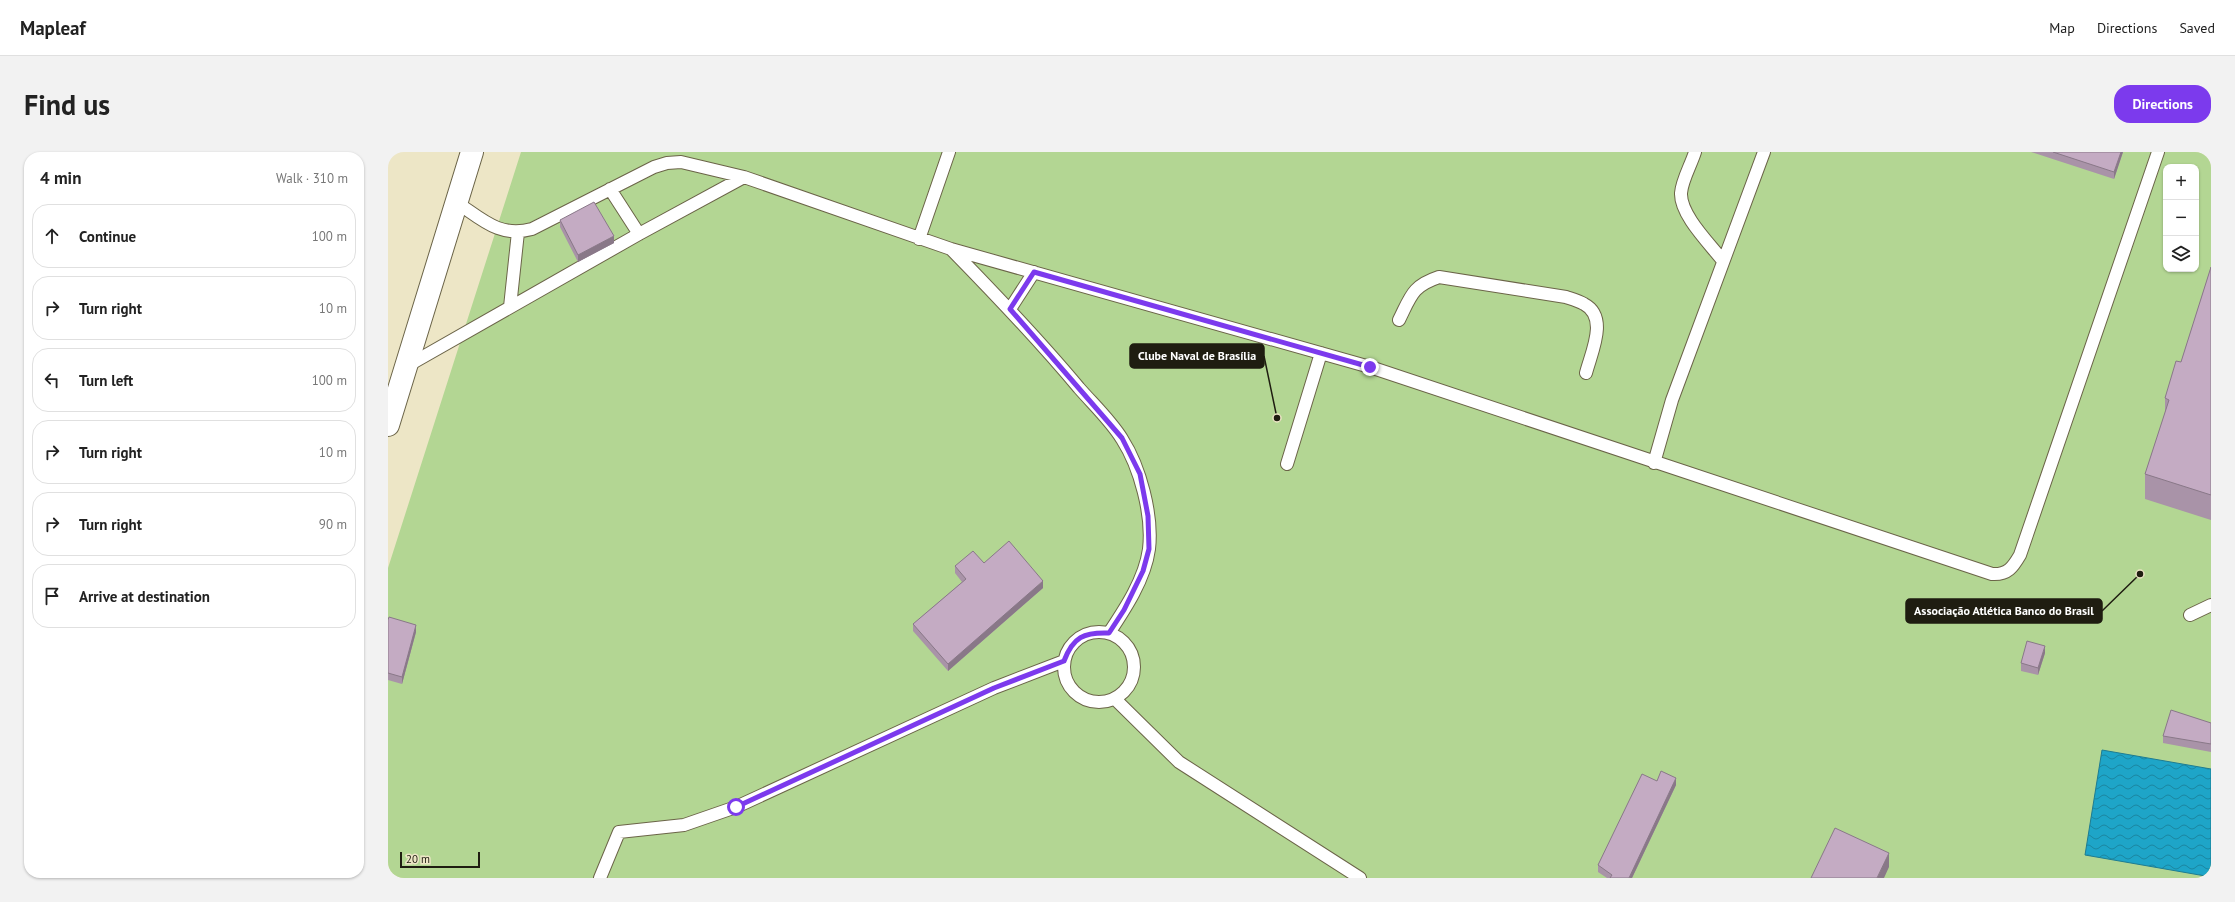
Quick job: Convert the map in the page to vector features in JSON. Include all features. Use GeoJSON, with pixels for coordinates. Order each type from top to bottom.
{"type":"FeatureCollection","features":[{"type":"Feature","properties":{"kind":"street"},"geometry":{"type":"LineString","coordinates":[[388,425],[472,152]]}},
{"type":"Feature","properties":{"kind":"lane"},"geometry":{"type":"LineString","coordinates":[[919,239],[948,152]]}},
{"type":"Feature","properties":{"kind":"lane"},"geometry":{"type":"LineString","coordinates":[[1695,152],[1681,192],[1682,202],[1687,214],[1723,261]]}},
{"type":"Feature","properties":{"kind":"lane"},"geometry":{"type":"LineString","coordinates":[[1654,463],[1672,400],[1764,152]]}},
{"type":"Feature","properties":{"kind":"lane"},"geometry":{"type":"LineString","coordinates":[[456,202],[494,227],[508,232],[518,232],[532,229],[654,167],[683,157],[951,249],[1370,367],[1654,463],[1992,574],[2001,575],[2012,569],[2020,555],[2158,152]]}},
{"type":"Feature","properties":{"kind":"lane"},"geometry":{"type":"LineString","coordinates":[[405,368],[639,234],[744,178]]}},
{"type":"Feature","properties":{"kind":"lane"},"geometry":{"type":"LineString","coordinates":[[610,189],[639,234]]}},
{"type":"Feature","properties":{"kind":"lane"},"geometry":{"type":"LineString","coordinates":[[510,307],[518,232]]}},
{"type":"Feature","properties":{"kind":"lane"},"geometry":{"type":"LineString","coordinates":[[951,249],[1010,309],[1122,438],[1140,474],[1148,516],[1149,549],[1143,571],[1124,610],[1109,633]]}},
{"type":"Feature","properties":{"kind":"lane"},"geometry":{"type":"LineString","coordinates":[[1010,309],[1034,272]]}},
{"type":"Feature","properties":{"kind":"lane"},"geometry":{"type":"LineString","coordinates":[[1400,320],[1412,294],[1423,282],[1439,277],[1566,297],[1585,304],[1594,313],[1598,325],[1586,373]]}},
{"type":"Feature","properties":{"kind":"lane"},"geometry":{"type":"LineString","coordinates":[[1287,464],[1321,353]]}},
{"type":"Feature","properties":{"kind":"lane"},"geometry":{"type":"LineString","coordinates":[[2190,615],[2211,605]]}},
{"type":"Feature","properties":{"kind":"lane"},"geometry":{"type":"LineString","coordinates":[[1094,632],[1109,633],[1124,642],[1132,656],[1134,672],[1127,687],[1115,698],[1100,702],[1085,700],[1072,690],[1065,676],[1064,661],[1070,647],[1080,637],[1094,632]]}},
{"type":"Feature","properties":{"kind":"lane"},"geometry":{"type":"LineString","coordinates":[[600,878],[619,832],[684,825],[736,807],[994,688],[1064,661]]}},
{"type":"Feature","properties":{"kind":"lane"},"geometry":{"type":"LineString","coordinates":[[1115,698],[1179,762],[1360,878]]}},
{"type":"Feature","properties":{"kind":"green space"},"geometry":{"type":"Polygon","coordinates":[[[521,152],[2211,152],[2211,878],[388,878],[388,568],[521,152]]]}},
{"type":"Feature","properties":{"kind":"water"},"geometry":{"type":"Polygon","coordinates":[[[2102,750],[2211,769],[2211,877],[2085,855],[2102,750]]]}},
{"type":"Feature","properties":{"kind":"building"},"geometry":{"type":"Polygon","coordinates":[[[2053,152],[2121,152],[2114,172],[2053,152]]]}},
{"type":"Feature","properties":{"kind":"building"},"geometry":{"type":"Polygon","coordinates":[[[594,202],[614,236],[578,255],[560,220],[594,202]]]}},
{"type":"Feature","properties":{"kind":"building"},"geometry":{"type":"Polygon","coordinates":[[[2211,267],[2211,495],[2145,474],[2169,400],[2165,398],[2176,361],[2181,362],[2211,267]]]}},
{"type":"Feature","properties":{"kind":"building"},"geometry":{"type":"Polygon","coordinates":[[[1009,541],[1043,581],[948,664],[913,624],[966,579],[955,566],[973,551],[984,563],[1009,541]]]}},
{"type":"Feature","properties":{"kind":"building"},"geometry":{"type":"Polygon","coordinates":[[[389,617],[416,625],[402,677],[388,673],[389,617]]]}},
{"type":"Feature","properties":{"kind":"building"},"geometry":{"type":"Polygon","coordinates":[[[2027,641],[2045,646],[2038,668],[2021,663],[2027,641]]]}},
{"type":"Feature","properties":{"kind":"building"},"geometry":{"type":"Polygon","coordinates":[[[2171,710],[2211,723],[2211,744],[2163,736],[2171,710]]]}},
{"type":"Feature","properties":{"kind":"building"},"geometry":{"type":"Polygon","coordinates":[[[1661,771],[1676,778],[1629,878],[1610,878],[1612,875],[1598,865],[1642,774],[1657,781],[1661,771]]]}},
{"type":"Feature","properties":{"kind":"building"},"geometry":{"type":"Polygon","coordinates":[[[1835,828],[1889,853],[1877,878],[1811,878],[1835,828]]]}},
{"type":"Feature","properties":{"kind":"place","name":"Clube Naval de Brasília"},"geometry":{"type":"Point","coordinates":[1277,418]}},
{"type":"Feature","properties":{"kind":"place","name":"Associação Atlética Banco do Brasil"},"geometry":{"type":"Point","coordinates":[2140,574]}},
{"type":"Feature","properties":{"kind":"route"},"geometry":{"type":"LineString","coordinates":[[736,807],[994,688],[1064,661],[1070,647],[1080,637],[1094,632],[1109,633],[1124,610],[1143,571],[1149,549],[1148,516],[1140,474],[1122,438],[1010,309],[1034,272],[1370,367]]}}]}
